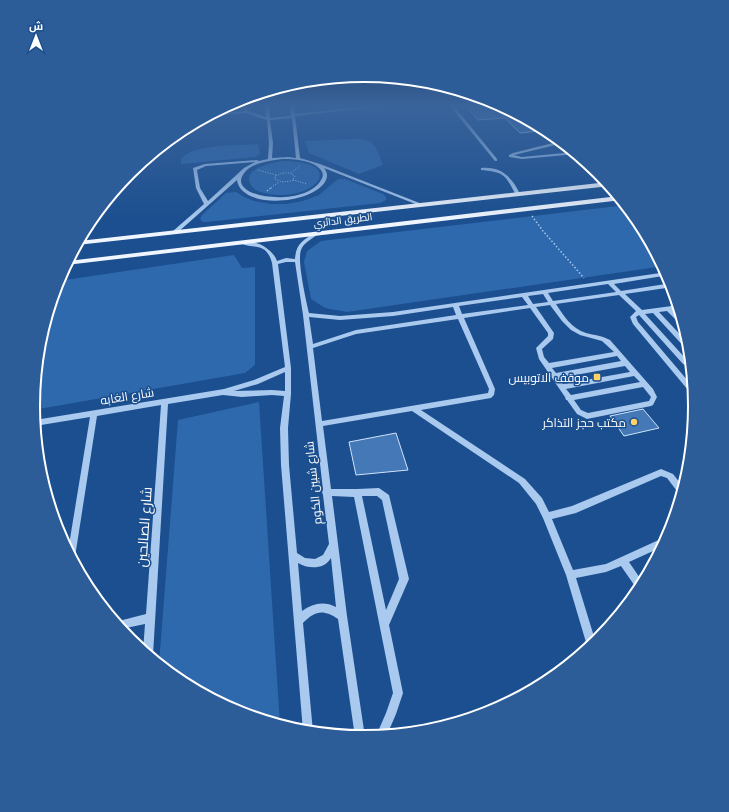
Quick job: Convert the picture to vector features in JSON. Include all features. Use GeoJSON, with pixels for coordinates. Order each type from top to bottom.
{"type":"FeatureCollection","features":[{"type":"Feature","properties":{"kind":"main road","name":"الطريق الدائري"},"geometry":{"type":"LineString","coordinates":[[84,242],[601,185]]}},
{"type":"Feature","properties":{"kind":"main road","name":"الطريق الدائري"},"geometry":{"type":"LineString","coordinates":[[73,262],[614,199]]}},
{"type":"Feature","properties":{"kind":"street"},"geometry":{"type":"LineString","coordinates":[[270,159],[271,144]]}},
{"type":"Feature","properties":{"kind":"street"},"geometry":{"type":"LineString","coordinates":[[296,144],[298,158]]}},
{"type":"Feature","properties":{"kind":"street"},"geometry":{"type":"LineString","coordinates":[[483,144],[496,160]]}},
{"type":"Feature","properties":{"kind":"street"},"geometry":{"type":"LineString","coordinates":[[552,144],[510,156],[522,158],[568,154]]}},
{"type":"Feature","properties":{"kind":"street"},"geometry":{"type":"LineString","coordinates":[[175,232],[246,169],[270,159],[298,158],[420,204]]}},
{"type":"Feature","properties":{"kind":"street"},"geometry":{"type":"LineString","coordinates":[[207,204],[198,188],[195,169],[205,165],[263,161]]}},
{"type":"Feature","properties":{"kind":"street"},"geometry":{"type":"LineString","coordinates":[[246,169],[240,177],[239,183],[242,189],[249,194],[271,199],[290,198],[307,194],[316,189],[325,178],[324,173],[315,164]]}},
{"type":"Feature","properties":{"kind":"street"},"geometry":{"type":"LineString","coordinates":[[483,169],[490,168],[502,171],[511,181],[518,194]]}},
{"type":"Feature","properties":{"kind":"street","name":"شارع شبين الكوم"},"geometry":{"type":"LineString","coordinates":[[316,233],[301,245],[297,256],[306,315],[332,547],[359,730]]}},
{"type":"Feature","properties":{"kind":"street"},"geometry":{"type":"LineString","coordinates":[[243,243],[254,244],[269,251],[274,257],[275,263],[286,260],[298,261]]}},
{"type":"Feature","properties":{"kind":"street","name":"شارع شبين الكوم"},"geometry":{"type":"LineString","coordinates":[[275,263],[288,368],[288,394],[284,440],[292,555],[307,725]]}},
{"type":"Feature","properties":{"kind":"street"},"geometry":{"type":"LineString","coordinates":[[306,315],[359,318],[661,275]]}},
{"type":"Feature","properties":{"kind":"street"},"geometry":{"type":"LineString","coordinates":[[609,282],[641,313],[686,362]]}},
{"type":"Feature","properties":{"kind":"street"},"geometry":{"type":"LineString","coordinates":[[309,347],[356,332],[666,286]]}},
{"type":"Feature","properties":{"kind":"street"},"geometry":{"type":"LineString","coordinates":[[524,295],[551,333],[551,337],[539,348],[541,357],[579,412],[587,416],[651,403],[654,397],[653,394],[636,373],[604,339],[581,333],[574,329],[544,292]]}},
{"type":"Feature","properties":{"kind":"street"},"geometry":{"type":"LineString","coordinates":[[319,424],[488,396],[492,393],[492,389],[455,305]]}},
{"type":"Feature","properties":{"kind":"street"},"geometry":{"type":"LineString","coordinates":[[674,308],[634,315],[633,320],[688,386]]}},
{"type":"Feature","properties":{"kind":"street"},"geometry":{"type":"LineString","coordinates":[[669,309],[676,317]]}},
{"type":"Feature","properties":{"kind":"street"},"geometry":{"type":"LineString","coordinates":[[655,311],[682,341]]}},
{"type":"Feature","properties":{"kind":"street"},"geometry":{"type":"LineString","coordinates":[[547,366],[618,354]]}},
{"type":"Feature","properties":{"kind":"street"},"geometry":{"type":"LineString","coordinates":[[554,376],[626,363]]}},
{"type":"Feature","properties":{"kind":"street","name":"شارع الغابه"},"geometry":{"type":"LineString","coordinates":[[41,421],[224,392],[256,382],[288,368]]}},
{"type":"Feature","properties":{"kind":"street"},"geometry":{"type":"LineString","coordinates":[[561,387],[636,373]]}},
{"type":"Feature","properties":{"kind":"street"},"geometry":{"type":"LineString","coordinates":[[568,398],[645,384]]}},
{"type":"Feature","properties":{"kind":"street","name":"شارع الغابه"},"geometry":{"type":"LineString","coordinates":[[224,392],[242,394],[270,392],[288,394]]}},
{"type":"Feature","properties":{"kind":"street","name":"شارع الصالحين"},"geometry":{"type":"LineString","coordinates":[[149,648],[165,401]]}},
{"type":"Feature","properties":{"kind":"street"},"geometry":{"type":"LineString","coordinates":[[413,408],[522,481],[539,501],[547,516],[570,575],[590,639]]}},
{"type":"Feature","properties":{"kind":"street"},"geometry":{"type":"LineString","coordinates":[[72,548],[94,413]]}},
{"type":"Feature","properties":{"kind":"street"},"geometry":{"type":"LineString","coordinates":[[547,516],[572,510],[661,472],[670,476],[679,487]]}},
{"type":"Feature","properties":{"kind":"street"},"geometry":{"type":"LineString","coordinates":[[326,492],[379,492],[386,498],[404,579],[385,623]]}},
{"type":"Feature","properties":{"kind":"street"},"geometry":{"type":"LineString","coordinates":[[358,493],[398,693],[384,730]]}},
{"type":"Feature","properties":{"kind":"street"},"geometry":{"type":"LineString","coordinates":[[570,575],[598,571],[658,544]]}},
{"type":"Feature","properties":{"kind":"street"},"geometry":{"type":"LineString","coordinates":[[292,555],[304,562],[316,564],[326,558],[332,547]]}},
{"type":"Feature","properties":{"kind":"street"},"geometry":{"type":"LineString","coordinates":[[623,560],[637,582]]}},
{"type":"Feature","properties":{"kind":"street"},"geometry":{"type":"LineString","coordinates":[[298,622],[307,613],[320,607],[332,609],[342,616]]}},
{"type":"Feature","properties":{"kind":"street"},"geometry":{"type":"LineString","coordinates":[[124,624],[151,618]]}},
{"type":"Feature","properties":{"kind":"path"},"geometry":{"type":"LineString","coordinates":[[246,169],[276,175],[283,173],[292,174],[295,176],[293,180]]}},
{"type":"Feature","properties":{"kind":"path"},"geometry":{"type":"LineString","coordinates":[[276,175],[275,179],[279,182],[285,183],[293,180],[314,186],[316,189]]}},
{"type":"Feature","properties":{"kind":"path"},"geometry":{"type":"LineString","coordinates":[[259,197],[279,182]]}},
{"type":"Feature","properties":{"kind":"path"},"geometry":{"type":"LineString","coordinates":[[527,209],[543,231],[591,285]]}},
{"type":"Feature","properties":{"kind":"shaded area"},"geometry":{"type":"Polygon","coordinates":[[[258,144],[260,154],[255,157],[181,164],[181,159],[187,154],[196,150],[217,146],[258,144]]]}},
{"type":"Feature","properties":{"kind":"shaded area"},"geometry":{"type":"Polygon","coordinates":[[[306,144],[373,144],[383,165],[359,174],[309,153],[306,144]]]}},
{"type":"Feature","properties":{"kind":"shaded area"},"geometry":{"type":"Polygon","coordinates":[[[283,161],[304,163],[316,168],[320,174],[317,182],[309,188],[297,193],[282,195],[262,193],[252,187],[249,178],[251,173],[267,164],[283,161]]]}},
{"type":"Feature","properties":{"kind":"shaded area"},"geometry":{"type":"Polygon","coordinates":[[[338,179],[345,179],[383,194],[386,197],[386,200],[380,203],[207,222],[203,222],[200,219],[202,215],[226,193],[236,192],[254,201],[271,204],[286,204],[303,201],[319,195],[338,179]]]}},
{"type":"Feature","properties":{"kind":"shaded area"},"geometry":{"type":"Polygon","coordinates":[[[620,206],[646,244],[658,267],[347,312],[325,308],[311,299],[304,262],[307,251],[321,241],[620,206]]]}},
{"type":"Feature","properties":{"kind":"shaded area"},"geometry":{"type":"Polygon","coordinates":[[[234,255],[242,268],[255,267],[255,365],[245,373],[40,409],[41,385],[46,343],[57,302],[66,280],[234,255]]]}},
{"type":"Feature","properties":{"kind":"shaded area"},"geometry":{"type":"Polygon","coordinates":[[[259,402],[280,719],[240,706],[221,697],[184,676],[160,657],[178,420],[259,402]]]}},
{"type":"Feature","properties":{"kind":"building","name":"مكتب حجز التذاكر"},"geometry":{"type":"Polygon","coordinates":[[[643,409],[659,428],[624,436],[610,416],[643,409]]]}},
{"type":"Feature","properties":{"kind":"building"},"geometry":{"type":"Polygon","coordinates":[[[396,433],[408,470],[356,475],[349,442],[396,433]]]}},
{"type":"Feature","properties":{"kind":"place","name":"موقف الاتوبيس"},"geometry":{"type":"Point","coordinates":[597,377]}},
{"type":"Feature","properties":{"kind":"place","name":"مكتب حجز التذاكر"},"geometry":{"type":"Point","coordinates":[634,422]}}]}
